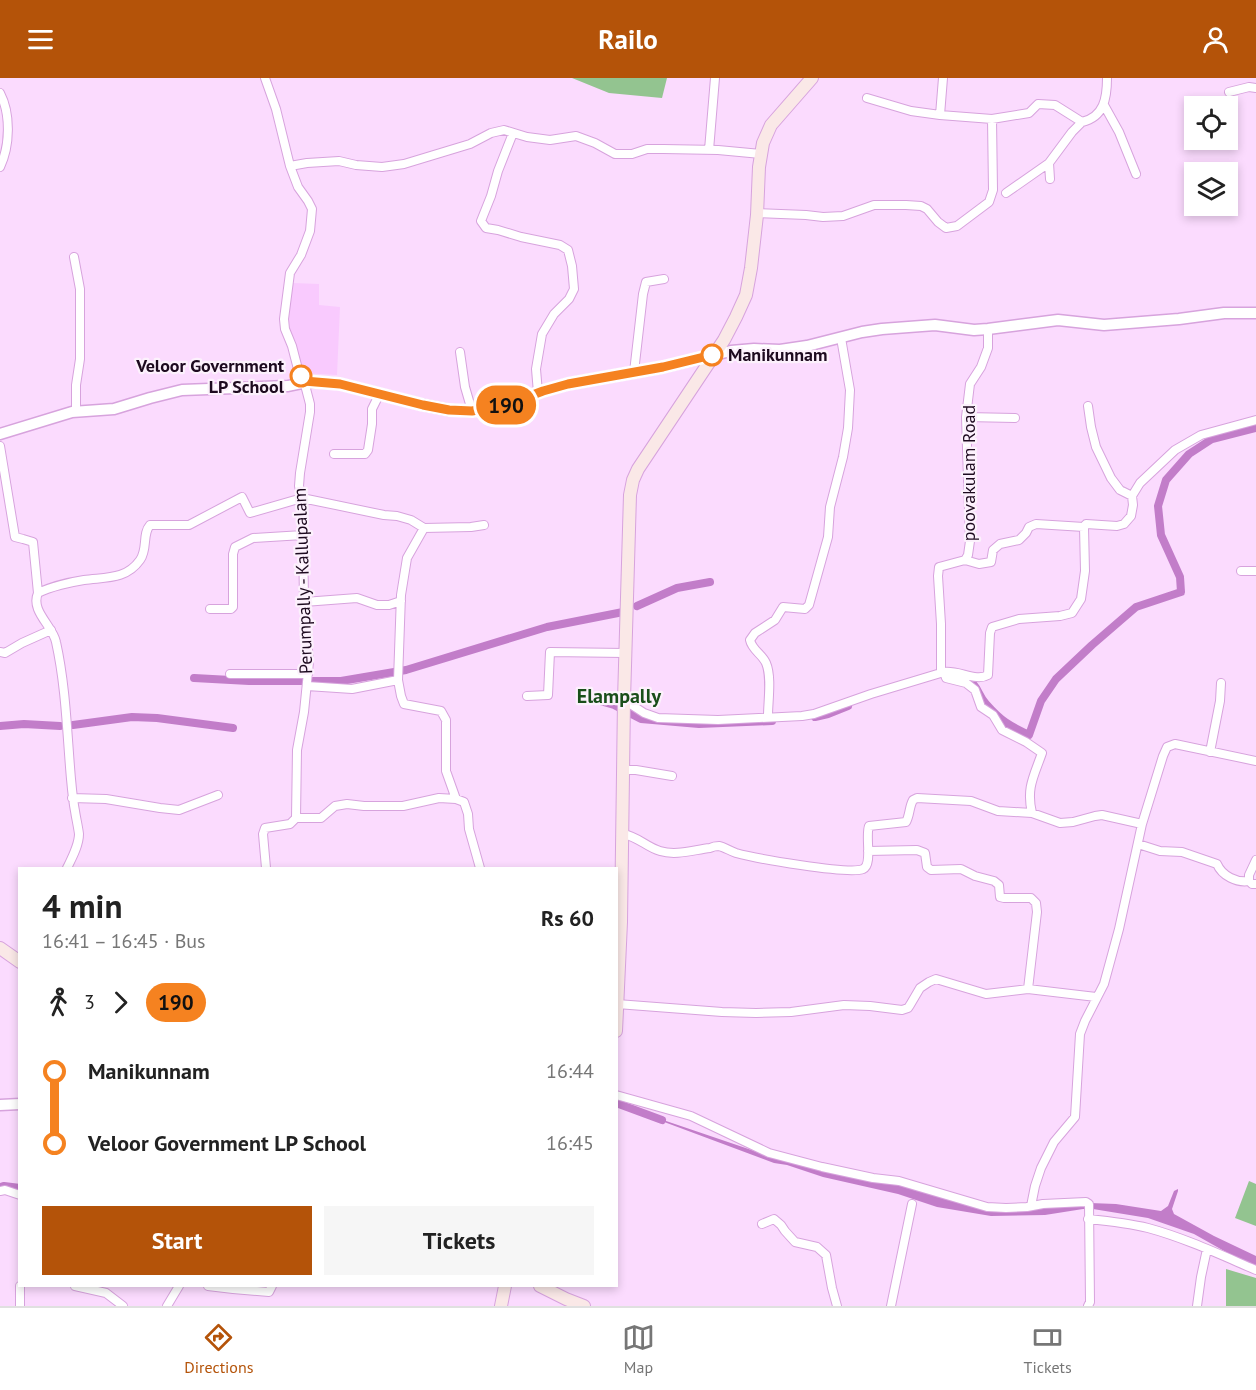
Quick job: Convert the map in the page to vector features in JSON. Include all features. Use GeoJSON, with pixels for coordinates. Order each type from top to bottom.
{"type":"FeatureCollection","features":[{"type":"Feature","properties":{"kind":"main road"},"geometry":{"type":"LineString","coordinates":[[618,966],[623,834],[625,654],[630,495],[633,480],[727,335],[746,295],[751,268],[763,143],[771,125],[812,78]]}},
{"type":"Feature","properties":{"kind":"main road"},"geometry":{"type":"LineString","coordinates":[[0,948],[18,961]]}},
{"type":"Feature","properties":{"kind":"main road"},"geometry":{"type":"LineString","coordinates":[[501,1306],[505,1287]]}},
{"type":"Feature","properties":{"kind":"main road"},"geometry":{"type":"LineString","coordinates":[[542,1287],[584,1306]]}},
{"type":"Feature","properties":{"kind":"street","name":"Perumpally - Kallupalam"},"geometry":{"type":"LineString","coordinates":[[265,78],[276,109],[290,166],[298,187],[312,209],[310,231],[301,255],[290,273],[284,320],[298,373],[304,381],[310,404],[299,486],[302,498],[304,602],[309,652],[307,686],[297,750],[296,818]]}},
{"type":"Feature","properties":{"kind":"street"},"geometry":{"type":"LineString","coordinates":[[709,150],[715,78]]}},
{"type":"Feature","properties":{"kind":"street"},"geometry":{"type":"LineString","coordinates":[[940,115],[943,78]]}},
{"type":"Feature","properties":{"kind":"street"},"geometry":{"type":"LineString","coordinates":[[1006,193],[1049,163],[1082,122],[1098,114],[1104,105],[1107,78]]}},
{"type":"Feature","properties":{"kind":"street"},"geometry":{"type":"LineString","coordinates":[[1229,92],[1249,87],[1256,88]]}},
{"type":"Feature","properties":{"kind":"street"},"geometry":{"type":"LineString","coordinates":[[0,93],[7,115],[7,143],[0,167]]}},
{"type":"Feature","properties":{"kind":"street"},"geometry":{"type":"LineString","coordinates":[[867,98],[911,111],[992,118],[1029,113],[1038,104],[1055,105],[1082,122]]}},
{"type":"Feature","properties":{"kind":"street"},"geometry":{"type":"LineString","coordinates":[[1104,105],[1119,132],[1136,174]]}},
{"type":"Feature","properties":{"kind":"street"},"geometry":{"type":"LineString","coordinates":[[757,213],[843,216],[874,205],[906,205],[921,206],[927,209],[946,228],[957,226],[989,202],[993,190],[992,118]]}},
{"type":"Feature","properties":{"kind":"street"},"geometry":{"type":"LineString","coordinates":[[290,166],[339,161],[382,167],[404,164],[470,144],[491,133],[504,130],[550,141],[576,136],[615,154],[632,154],[647,149],[761,154]]}},
{"type":"Feature","properties":{"kind":"street"},"geometry":{"type":"LineString","coordinates":[[513,133],[481,221],[486,228],[560,245],[568,250],[572,266],[574,289],[542,334],[536,369],[538,393]]}},
{"type":"Feature","properties":{"kind":"street"},"geometry":{"type":"LineString","coordinates":[[1049,163],[1050,179]]}},
{"type":"Feature","properties":{"kind":"street"},"geometry":{"type":"LineString","coordinates":[[74,257],[80,289],[80,359],[76,385],[76,412]]}},
{"type":"Feature","properties":{"kind":"street"},"geometry":{"type":"LineString","coordinates":[[634,372],[646,282],[664,279]]}},
{"type":"Feature","properties":{"kind":"street"},"geometry":{"type":"LineString","coordinates":[[0,434],[76,412],[114,409],[182,390],[288,386],[304,381],[340,384],[449,410],[472,411],[506,405],[568,384],[663,367],[731,351],[798,348],[882,329],[934,325],[974,330],[1058,320],[1104,325],[1224,313],[1256,313]]}},
{"type":"Feature","properties":{"kind":"street","name":"poovakulam Road"},"geometry":{"type":"LineString","coordinates":[[944,674],[939,567],[965,560],[968,555],[970,541],[966,417],[969,384],[981,368],[988,348],[988,329]]}},
{"type":"Feature","properties":{"kind":"street"},"geometry":{"type":"LineString","coordinates":[[768,716],[769,672],[765,662],[751,646],[750,640],[755,633],[775,620],[783,607],[806,609],[809,605],[828,537],[830,507],[848,428],[850,390],[841,338]]}},
{"type":"Feature","properties":{"kind":"street"},"geometry":{"type":"LineString","coordinates":[[460,352],[465,387],[472,411]]}},
{"type":"Feature","properties":{"kind":"street"},"geometry":{"type":"LineString","coordinates":[[334,454],[365,454],[368,450],[372,409],[379,395]]}},
{"type":"Feature","properties":{"kind":"street"},"geometry":{"type":"LineString","coordinates":[[1088,406],[1090,427],[1096,447],[1111,478],[1120,490],[1132,496]]}},
{"type":"Feature","properties":{"kind":"street"},"geometry":{"type":"LineString","coordinates":[[966,417],[1015,418]]}},
{"type":"Feature","properties":{"kind":"street"},"geometry":{"type":"LineString","coordinates":[[965,560],[979,564],[991,562],[993,550],[1000,544],[1019,540],[1029,527],[1036,524],[1084,527],[1086,524],[1117,526],[1124,524],[1131,516],[1132,496],[1140,483],[1175,450],[1201,435],[1256,420]]}},
{"type":"Feature","properties":{"kind":"street"},"geometry":{"type":"LineString","coordinates":[[0,447],[15,537],[33,542],[37,605],[56,642],[64,694],[72,798],[79,836],[68,867]]}},
{"type":"Feature","properties":{"kind":"street"},"geometry":{"type":"LineString","coordinates":[[38,593],[81,580],[125,574],[140,560],[145,551],[147,531],[150,525],[189,525],[242,497],[250,513],[302,498],[397,516],[411,520],[424,528],[484,525]]}},
{"type":"Feature","properties":{"kind":"street"},"geometry":{"type":"LineString","coordinates":[[624,707],[658,718],[718,720],[802,716],[952,671],[981,679],[988,675],[992,627],[1019,620],[1072,613],[1081,599],[1085,571],[1084,527]]}},
{"type":"Feature","properties":{"kind":"street"},"geometry":{"type":"LineString","coordinates":[[424,528],[407,558],[401,601],[398,674],[404,705],[441,711],[446,720],[446,771],[456,799]]}},
{"type":"Feature","properties":{"kind":"street"},"geometry":{"type":"LineString","coordinates":[[210,609],[231,609],[233,607],[235,547],[253,538],[303,535]]}},
{"type":"Feature","properties":{"kind":"street"},"geometry":{"type":"LineString","coordinates":[[1241,571],[1256,571]]}},
{"type":"Feature","properties":{"kind":"street"},"geometry":{"type":"LineString","coordinates":[[304,602],[357,598],[377,605],[390,605],[401,601]]}},
{"type":"Feature","properties":{"kind":"street"},"geometry":{"type":"LineString","coordinates":[[0,652],[5,653],[51,630]]}},
{"type":"Feature","properties":{"kind":"street"},"geometry":{"type":"LineString","coordinates":[[527,696],[548,695],[550,652],[625,654]]}},
{"type":"Feature","properties":{"kind":"street"},"geometry":{"type":"LineString","coordinates":[[230,674],[308,674]]}},
{"type":"Feature","properties":{"kind":"street"},"geometry":{"type":"LineString","coordinates":[[307,686],[352,689],[398,674]]}},
{"type":"Feature","properties":{"kind":"street"},"geometry":{"type":"LineString","coordinates":[[944,674],[966,683],[975,690],[981,707],[993,715],[1002,730],[1042,753],[1030,786],[1029,799],[1032,813]]}},
{"type":"Feature","properties":{"kind":"street"},"geometry":{"type":"LineString","coordinates":[[1210,752],[1220,701],[1221,683]]}},
{"type":"Feature","properties":{"kind":"street"},"geometry":{"type":"LineString","coordinates":[[1031,1206],[1041,1168],[1054,1142],[1075,1117],[1080,1034],[1104,984],[1119,929],[1142,824],[1162,756],[1167,747],[1175,744],[1256,761]]}},
{"type":"Feature","properties":{"kind":"street"},"geometry":{"type":"LineString","coordinates":[[623,770],[672,776]]}},
{"type":"Feature","properties":{"kind":"street"},"geometry":{"type":"LineString","coordinates":[[72,798],[105,799],[179,810],[218,795]]}},
{"type":"Feature","properties":{"kind":"street"},"geometry":{"type":"LineString","coordinates":[[266,867],[262,834],[265,828],[290,824],[296,818],[321,818],[335,806],[347,804],[403,806],[439,798],[464,802],[480,867]]}},
{"type":"Feature","properties":{"kind":"street"},"geometry":{"type":"LineString","coordinates":[[623,834],[633,836],[658,851],[681,853],[718,846],[736,853],[829,869],[850,870],[863,869],[867,866],[869,826],[906,822],[909,817],[909,806],[917,798],[971,801],[998,811],[1032,813],[1060,823],[1102,815],[1142,824]]}},
{"type":"Feature","properties":{"kind":"street"},"geometry":{"type":"LineString","coordinates":[[1138,844],[1160,851],[1182,852],[1208,860],[1217,864],[1220,871],[1242,882],[1252,883],[1249,875],[1256,860]]}},
{"type":"Feature","properties":{"kind":"street"},"geometry":{"type":"LineString","coordinates":[[868,851],[917,850],[925,853],[927,867],[931,870],[961,869],[994,881],[999,885],[1000,897],[1031,898],[1036,903],[1036,912],[1028,989]]}},
{"type":"Feature","properties":{"kind":"street"},"geometry":{"type":"LineString","coordinates":[[618,1004],[756,1013],[791,1012],[844,1005],[902,1010],[908,1008],[920,988],[934,979],[986,994],[1028,989],[1096,997]]}},
{"type":"Feature","properties":{"kind":"street"},"geometry":{"type":"LineString","coordinates":[[618,1096],[691,1116],[770,1153],[873,1178],[900,1181],[987,1207],[1006,1208],[1086,1202],[1089,1212],[1090,1302],[1088,1306]]}},
{"type":"Feature","properties":{"kind":"street"},"geometry":{"type":"LineString","coordinates":[[0,1105],[18,1104]]}},
{"type":"Feature","properties":{"kind":"street"},"geometry":{"type":"LineString","coordinates":[[0,1191],[5,1190],[18,1194]]}},
{"type":"Feature","properties":{"kind":"street"},"geometry":{"type":"LineString","coordinates":[[891,1306],[912,1204]]}},
{"type":"Feature","properties":{"kind":"street"},"geometry":{"type":"LineString","coordinates":[[1089,1212],[1178,1237],[1256,1270]]}},
{"type":"Feature","properties":{"kind":"street"},"geometry":{"type":"LineString","coordinates":[[762,1224],[774,1219],[795,1242],[817,1247],[826,1255],[837,1306]]}},
{"type":"Feature","properties":{"kind":"street"},"geometry":{"type":"LineString","coordinates":[[1197,1306],[1207,1249]]}},
{"type":"Feature","properties":{"kind":"street"},"geometry":{"type":"LineString","coordinates":[[20,1287],[20,1306]]}},
{"type":"Feature","properties":{"kind":"street"},"geometry":{"type":"LineString","coordinates":[[79,1287],[106,1293],[123,1306]]}},
{"type":"Feature","properties":{"kind":"street"},"geometry":{"type":"LineString","coordinates":[[166,1306],[178,1287]]}},
{"type":"Feature","properties":{"kind":"street"},"geometry":{"type":"LineString","coordinates":[[217,1287],[260,1292],[269,1292],[272,1287]]}},
{"type":"Feature","properties":{"kind":"shaded area"},"geometry":{"type":"Polygon","coordinates":[[[292,283],[319,284],[319,305],[340,307],[337,375],[302,373],[288,315],[292,283]]]}},
{"type":"Feature","properties":{"kind":"shaded area"},"geometry":{"type":"Polygon","coordinates":[[[618,1105],[766,1155],[890,1181],[981,1207],[1090,1203],[1116,1204],[1161,1211],[1168,1206],[1174,1191],[1178,1189],[1172,1209],[1174,1214],[1256,1256],[1256,1266],[1194,1234],[1148,1218],[1093,1209],[1045,1215],[991,1216],[937,1207],[898,1194],[774,1163],[618,1105]]]}},
{"type":"Feature","properties":{"kind":"green space"},"geometry":{"type":"Polygon","coordinates":[[[572,78],[667,78],[662,98],[609,93],[572,78]]]}},
{"type":"Feature","properties":{"kind":"green space"},"geometry":{"type":"Polygon","coordinates":[[[1249,1181],[1256,1184],[1256,1226],[1235,1218],[1249,1181]]]}},
{"type":"Feature","properties":{"kind":"green space"},"geometry":{"type":"Polygon","coordinates":[[[1226,1269],[1256,1278],[1256,1306],[1226,1306],[1226,1269]]]}},
{"type":"Feature","properties":{"kind":"waterway"},"geometry":{"type":"LineString","coordinates":[[964,679],[975,686],[983,700],[1001,719],[1029,735],[1041,701],[1056,679],[1092,645],[1136,607],[1181,592],[1180,577],[1161,535],[1158,506],[1166,480],[1189,454],[1212,439],[1256,428]]}},
{"type":"Feature","properties":{"kind":"waterway"},"geometry":{"type":"LineString","coordinates":[[637,606],[677,588],[710,582]]}},
{"type":"Feature","properties":{"kind":"waterway"},"geometry":{"type":"LineString","coordinates":[[194,678],[249,681],[341,681],[406,670],[547,627],[623,612]]}},
{"type":"Feature","properties":{"kind":"waterway"},"geometry":{"type":"LineString","coordinates":[[600,701],[614,705],[641,719],[699,724],[772,721]]}},
{"type":"Feature","properties":{"kind":"waterway"},"geometry":{"type":"LineString","coordinates":[[815,717],[848,706]]}},
{"type":"Feature","properties":{"kind":"waterway"},"geometry":{"type":"LineString","coordinates":[[73,725],[132,717],[233,728]]}},
{"type":"Feature","properties":{"kind":"waterway"},"geometry":{"type":"LineString","coordinates":[[0,726],[24,724],[60,726]]}},
{"type":"Feature","properties":{"kind":"waterway"},"geometry":{"type":"LineString","coordinates":[[618,1104],[662,1120]]}},
{"type":"Feature","properties":{"kind":"waterway"},"geometry":{"type":"LineString","coordinates":[[0,1187],[18,1188]]}},
{"type":"Feature","properties":{"kind":"bus line","name":"190"},"geometry":{"type":"LineString","coordinates":[[301,376],[304,381],[340,384],[423,405],[449,410],[472,411],[506,405],[568,384],[663,367],[712,355]]}},
{"type":"Feature","properties":{"kind":"place","name":"Manikunnam"},"geometry":{"type":"Point","coordinates":[712,355]}},
{"type":"Feature","properties":{"kind":"place","name":"Veloor Government LP School"},"geometry":{"type":"Point","coordinates":[301,376]}},
{"type":"Feature","properties":{"kind":"district","name":"Elampally"},"geometry":{"type":"Point","coordinates":[619,696]}}]}
